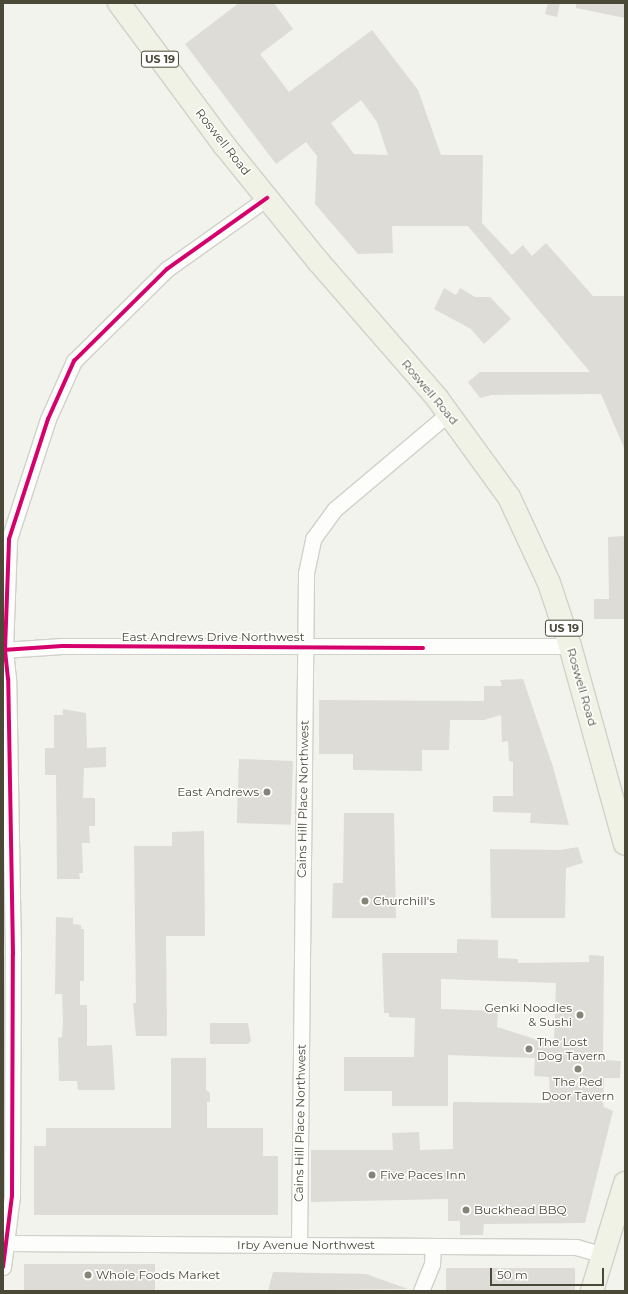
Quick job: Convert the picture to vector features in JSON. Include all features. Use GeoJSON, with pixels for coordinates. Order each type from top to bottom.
{"type":"FeatureCollection","features":[{"type":"Feature","properties":{"kind":"main road","name":"Roswell Road"},"geometry":{"type":"LineString","coordinates":[[119,3],[267,198],[449,413],[488,464],[513,504],[549,583],[570,646],[625,844]]}},
{"type":"Feature","properties":{"kind":"main road"},"geometry":{"type":"LineString","coordinates":[[592,1291],[625,1183]]}},
{"type":"Feature","properties":{"kind":"street"},"geometry":{"type":"LineString","coordinates":[[3,1267],[8,1244],[12,1196],[12,954],[8,678],[4,650],[6,539],[48,419],[74,361],[167,269],[267,198]]}},
{"type":"Feature","properties":{"kind":"street","name":"Cains Hill Place Northwest"},"geometry":{"type":"LineString","coordinates":[[299,1245],[306,573],[313,539],[335,509],[449,413]]}},
{"type":"Feature","properties":{"kind":"street","name":"East Andrews Drive Northwest"},"geometry":{"type":"LineString","coordinates":[[4,650],[62,646],[570,646]]}},
{"type":"Feature","properties":{"kind":"street","name":"Irby Avenue Northwest"},"geometry":{"type":"LineString","coordinates":[[8,1244],[576,1247],[604,1255]]}},
{"type":"Feature","properties":{"kind":"street"},"geometry":{"type":"LineString","coordinates":[[421,1291],[432,1264],[433,1246]]}},
{"type":"Feature","properties":{"kind":"building"},"geometry":{"type":"Polygon","coordinates":[[[239,3],[274,3],[293,29],[260,54],[289,92],[372,30],[418,90],[441,155],[483,155],[482,223],[512,255],[523,245],[532,256],[546,243],[593,296],[625,296],[625,450],[601,394],[492,395],[480,398],[468,382],[480,372],[590,372],[468,226],[392,226],[393,253],[358,254],[315,204],[317,156],[306,142],[276,164],[185,44],[239,3]],[[361,100],[331,123],[354,154],[388,155],[377,122],[361,100]]]}},
{"type":"Feature","properties":{"kind":"building"},"geometry":{"type":"Polygon","coordinates":[[[548,3],[560,3],[557,17],[545,14],[548,3]]]}},
{"type":"Feature","properties":{"kind":"building"},"geometry":{"type":"Polygon","coordinates":[[[576,3],[625,3],[625,18],[576,8],[576,3]]]}},
{"type":"Feature","properties":{"kind":"building"},"geometry":{"type":"Polygon","coordinates":[[[444,288],[456,295],[460,288],[475,297],[490,297],[511,319],[484,344],[471,329],[434,309],[444,288]]]}},
{"type":"Feature","properties":{"kind":"building"},"geometry":{"type":"Polygon","coordinates":[[[625,536],[625,619],[594,619],[594,599],[609,599],[608,537],[625,536]]]}},
{"type":"Feature","properties":{"kind":"building"},"geometry":{"type":"Polygon","coordinates":[[[523,679],[553,767],[569,825],[530,823],[531,813],[493,812],[493,796],[513,796],[513,762],[509,761],[508,741],[502,742],[501,715],[484,720],[450,720],[449,750],[422,750],[422,771],[353,770],[353,754],[319,754],[319,700],[484,701],[484,686],[502,686],[500,680],[523,679]]]}},
{"type":"Feature","properties":{"kind":"building"},"geometry":{"type":"Polygon","coordinates":[[[63,709],[86,713],[87,748],[106,747],[106,767],[84,768],[83,798],[95,798],[95,826],[89,826],[90,843],[82,843],[83,873],[79,873],[80,879],[57,879],[56,775],[45,775],[45,748],[54,748],[54,715],[63,715],[63,709]]]}},
{"type":"Feature","properties":{"kind":"building","name":"East Andrews"},"geometry":{"type":"Polygon","coordinates":[[[239,759],[293,761],[291,825],[237,823],[239,759]]]}},
{"type":"Feature","properties":{"kind":"building"},"geometry":{"type":"Polygon","coordinates":[[[344,813],[394,813],[396,918],[332,918],[333,883],[343,883],[344,813]]]}},
{"type":"Feature","properties":{"kind":"building"},"geometry":{"type":"Polygon","coordinates":[[[204,831],[205,936],[166,936],[167,1036],[136,1036],[133,1003],[136,1003],[134,846],[172,846],[172,832],[204,831]]]}},
{"type":"Feature","properties":{"kind":"building"},"geometry":{"type":"Polygon","coordinates":[[[578,847],[583,863],[566,868],[565,918],[491,918],[490,849],[560,850],[578,847]]]}},
{"type":"Feature","properties":{"kind":"building"},"geometry":{"type":"Polygon","coordinates":[[[56,917],[73,918],[73,924],[81,925],[81,929],[84,929],[84,981],[80,981],[80,1005],[87,1005],[87,1046],[112,1045],[115,1090],[78,1090],[77,1081],[59,1081],[58,1038],[62,1037],[63,1021],[62,994],[55,994],[56,917]]]}},
{"type":"Feature","properties":{"kind":"building"},"geometry":{"type":"Polygon","coordinates":[[[457,939],[498,940],[498,958],[518,959],[518,963],[589,962],[589,955],[604,956],[603,1060],[621,1061],[620,1078],[604,1078],[604,1107],[613,1111],[585,1223],[484,1224],[483,1235],[460,1235],[460,1221],[448,1221],[448,1199],[311,1202],[311,1150],[393,1150],[392,1133],[419,1132],[420,1150],[453,1149],[453,1102],[550,1103],[549,1077],[534,1076],[535,1058],[448,1055],[448,1106],[392,1106],[392,1091],[344,1091],[344,1057],[414,1057],[415,1018],[389,1017],[389,1013],[384,1013],[382,953],[457,953],[457,939]],[[441,979],[441,1009],[498,1011],[497,1027],[538,1040],[554,1041],[556,983],[441,979]]]}},
{"type":"Feature","properties":{"kind":"building"},"geometry":{"type":"Polygon","coordinates":[[[210,1023],[248,1023],[251,1041],[248,1044],[210,1044],[210,1023]]]}},
{"type":"Feature","properties":{"kind":"building"},"geometry":{"type":"Polygon","coordinates":[[[171,1058],[206,1058],[206,1090],[210,1093],[210,1102],[207,1102],[207,1128],[263,1128],[263,1156],[278,1156],[278,1215],[34,1215],[34,1146],[46,1146],[46,1128],[171,1128],[171,1058]]]}},
{"type":"Feature","properties":{"kind":"building","name":"Whole Foods Market"},"geometry":{"type":"Polygon","coordinates":[[[24,1264],[155,1264],[155,1291],[24,1291],[24,1264]]]}},
{"type":"Feature","properties":{"kind":"building"},"geometry":{"type":"Polygon","coordinates":[[[446,1268],[575,1268],[575,1291],[446,1291],[446,1268]]]}},
{"type":"Feature","properties":{"kind":"building"},"geometry":{"type":"Polygon","coordinates":[[[273,1272],[366,1274],[408,1289],[268,1291],[273,1272]]]}},
{"type":"Feature","properties":{"kind":"cycle path"},"geometry":{"type":"LineString","coordinates":[[3,1267],[12,1196],[13,954],[8,679],[5,650],[9,539],[48,419],[74,361],[167,269],[267,198]]}},
{"type":"Feature","properties":{"kind":"cycle path"},"geometry":{"type":"LineString","coordinates":[[3,650],[62,646],[423,648]]}},
{"type":"Feature","properties":{"kind":"place","name":"East Andrews"},"geometry":{"type":"Point","coordinates":[267,792]}},
{"type":"Feature","properties":{"kind":"place","name":"Churchill's"},"geometry":{"type":"Point","coordinates":[365,901]}},
{"type":"Feature","properties":{"kind":"place","name":"Genki Noodles & Sushi"},"geometry":{"type":"Point","coordinates":[580,1015]}},
{"type":"Feature","properties":{"kind":"place","name":"The Lost Dog Tavern"},"geometry":{"type":"Point","coordinates":[529,1049]}},
{"type":"Feature","properties":{"kind":"place","name":"The Red Door Tavern"},"geometry":{"type":"Point","coordinates":[578,1069]}},
{"type":"Feature","properties":{"kind":"place","name":"Five Paces Inn"},"geometry":{"type":"Point","coordinates":[372,1175]}},
{"type":"Feature","properties":{"kind":"place","name":"Buckhead BBQ"},"geometry":{"type":"Point","coordinates":[466,1210]}},
{"type":"Feature","properties":{"kind":"place","name":"Whole Foods Market"},"geometry":{"type":"Point","coordinates":[88,1275]}}]}
